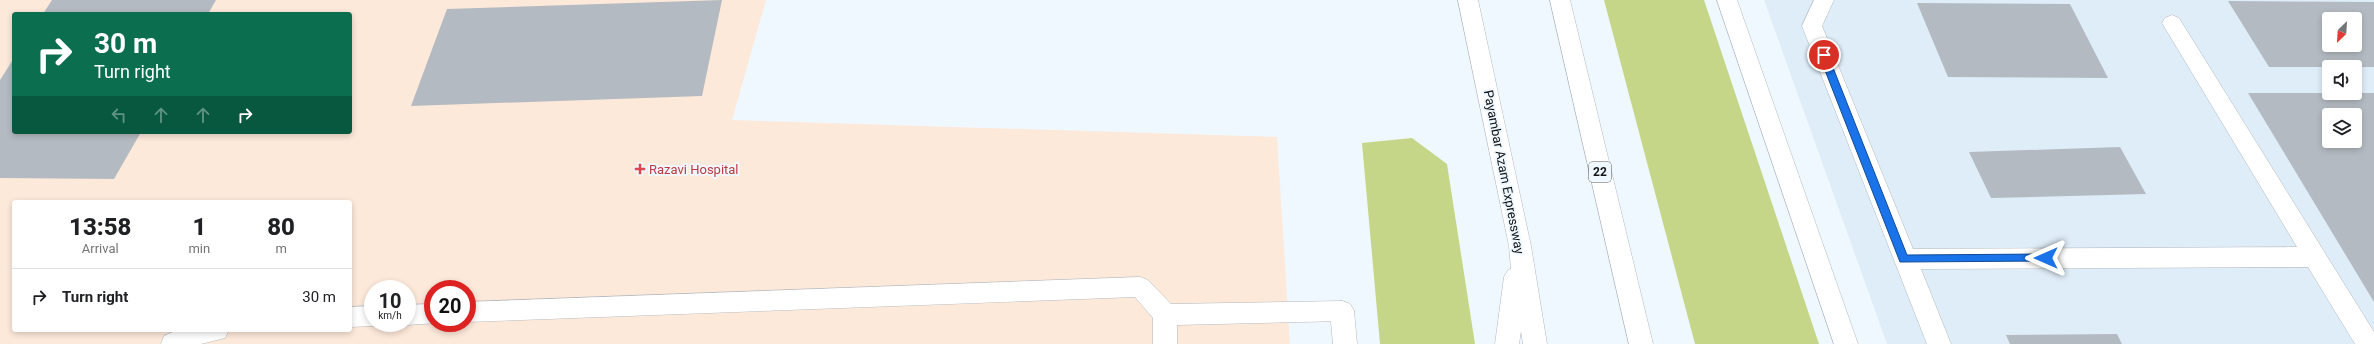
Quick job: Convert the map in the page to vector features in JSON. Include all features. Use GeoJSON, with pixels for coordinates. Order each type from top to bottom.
{"type":"FeatureCollection","features":[{"type":"Feature","properties":{"kind":"main road","name":"Payambar Azam Expressway"},"geometry":{"type":"LineString","coordinates":[[1468,0],[1520,246],[1527,301],[1535,344]]}},
{"type":"Feature","properties":{"kind":"main road","name":"22"},"geometry":{"type":"LineString","coordinates":[[1560,0],[1641,344]]}},
{"type":"Feature","properties":{"kind":"main road"},"geometry":{"type":"LineString","coordinates":[[1727,0],[1846,344]]}},
{"type":"Feature","properties":{"kind":"main road"},"geometry":{"type":"LineString","coordinates":[[1824,0],[1812,26],[1939,344]]}},
{"type":"Feature","properties":{"kind":"main road"},"geometry":{"type":"LineString","coordinates":[[2172,23],[2368,344]]}},
{"type":"Feature","properties":{"kind":"main road"},"geometry":{"type":"LineString","coordinates":[[1507,344],[1520,246]]}},
{"type":"Feature","properties":{"kind":"main road"},"geometry":{"type":"LineString","coordinates":[[1904,259],[2316,257]]}},
{"type":"Feature","properties":{"kind":"main road"},"geometry":{"type":"LineString","coordinates":[[476,312],[1140,287],[1165,315],[1165,344]]}},
{"type":"Feature","properties":{"kind":"main road"},"geometry":{"type":"LineString","coordinates":[[1165,315],[1342,310],[1345,344]]}},
{"type":"Feature","properties":{"kind":"main road"},"geometry":{"type":"LineString","coordinates":[[352,317],[364,316]]}},
{"type":"Feature","properties":{"kind":"main road"},"geometry":{"type":"LineString","coordinates":[[173,344],[188,336],[207,332]]}},
{"type":"Feature","properties":{"kind":"shaded area","name":"Razavi Hospital"},"geometry":{"type":"Polygon","coordinates":[[[0,0],[766,0],[732,120],[1277,137],[1290,344],[0,344],[0,0]]]}},
{"type":"Feature","properties":{"kind":"shaded area"},"geometry":{"type":"Polygon","coordinates":[[[1764,0],[2374,0],[2374,344],[1887,344],[1764,0]]]}},
{"type":"Feature","properties":{"kind":"green space"},"geometry":{"type":"Polygon","coordinates":[[[1604,0],[1704,0],[1819,344],[1695,344],[1604,0]]]}},
{"type":"Feature","properties":{"kind":"green space"},"geometry":{"type":"Polygon","coordinates":[[[1412,138],[1447,164],[1475,344],[1380,344],[1362,143],[1412,138]]]}},
{"type":"Feature","properties":{"kind":"building"},"geometry":{"type":"Polygon","coordinates":[[[52,0],[216,0],[209,12],[44,12],[52,0]]]}},
{"type":"Feature","properties":{"kind":"building"},"geometry":{"type":"Polygon","coordinates":[[[722,0],[702,96],[411,106],[447,9],[722,0]]]}},
{"type":"Feature","properties":{"kind":"building"},"geometry":{"type":"Polygon","coordinates":[[[2228,1],[2374,2],[2374,67],[2362,67],[2362,60],[2322,60],[2322,67],[2269,67],[2228,1]]]}},
{"type":"Feature","properties":{"kind":"building"},"geometry":{"type":"Polygon","coordinates":[[[1917,3],[2070,4],[2108,78],[1948,77],[1917,3]]]}},
{"type":"Feature","properties":{"kind":"building"},"geometry":{"type":"Polygon","coordinates":[[[12,61],[12,134],[140,134],[114,179],[0,178],[0,80],[12,61]]]}},
{"type":"Feature","properties":{"kind":"building"},"geometry":{"type":"Polygon","coordinates":[[[2248,93],[2322,93],[2322,100],[2362,100],[2362,93],[2374,93],[2374,302],[2248,93]]]}},
{"type":"Feature","properties":{"kind":"building"},"geometry":{"type":"Polygon","coordinates":[[[2120,147],[2146,194],[1991,198],[1969,152],[2120,147]]]}},
{"type":"Feature","properties":{"kind":"building"},"geometry":{"type":"Polygon","coordinates":[[[2117,334],[2122,344],[2010,344],[2006,335],[2117,334]]]}},
{"type":"Feature","properties":{"kind":"place","name":"Razavi Hospital"},"geometry":{"type":"Point","coordinates":[640,169]}},
{"type":"Feature","properties":{"kind":"route"},"geometry":{"type":"LineString","coordinates":[[1824,55],[1904,259],[2046,258]]}}]}
